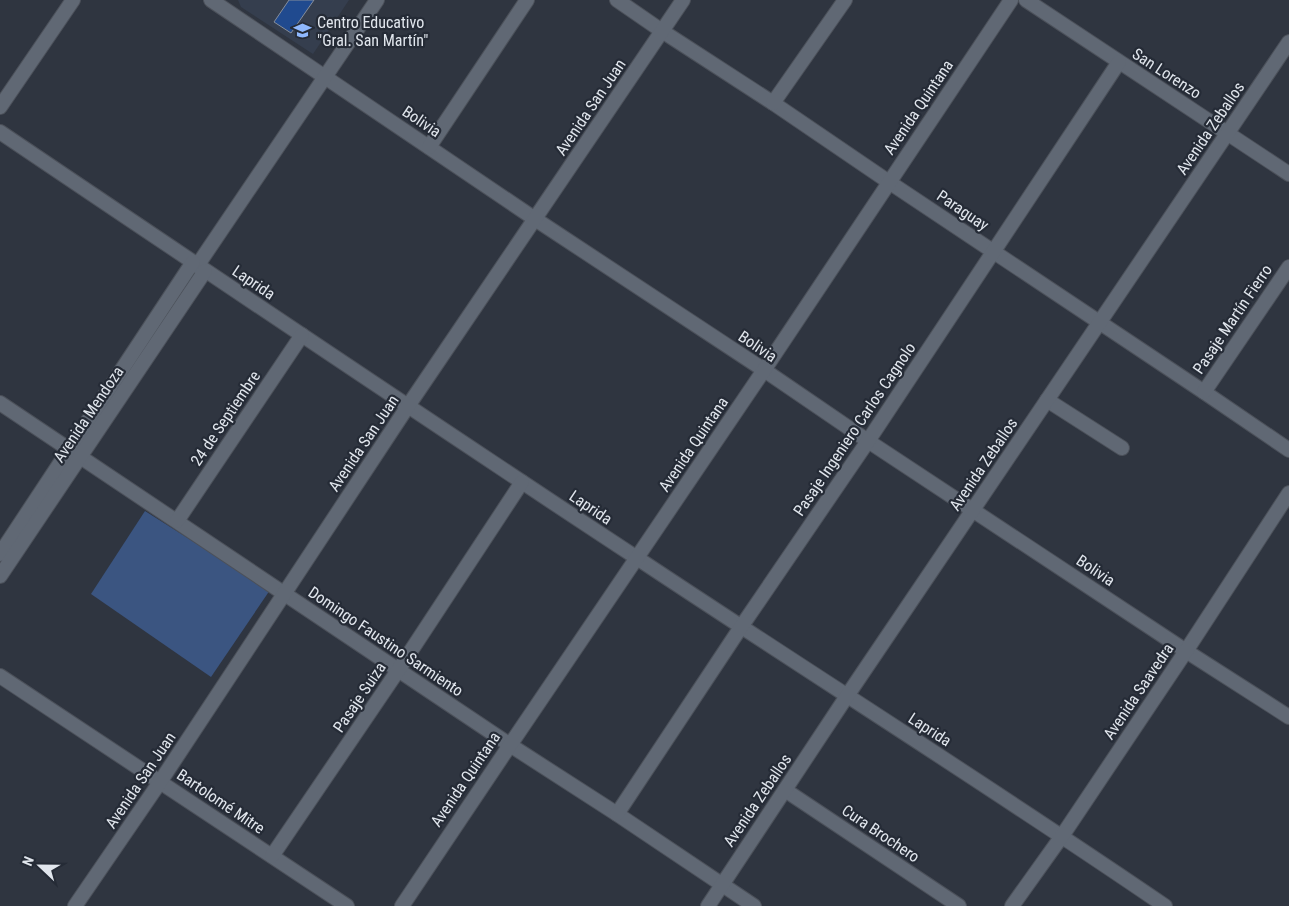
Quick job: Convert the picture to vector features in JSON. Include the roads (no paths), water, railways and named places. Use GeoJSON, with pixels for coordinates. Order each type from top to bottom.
{"type":"FeatureCollection","features":[{"type":"Feature","properties":{"kind":"street"},"geometry":{"type":"LineString","coordinates":[[0,107],[73,0]]}},
{"type":"Feature","properties":{"kind":"street","name":"Avenida Mendoza"},"geometry":{"type":"LineString","coordinates":[[0,576],[75,453],[376,0]]}},
{"type":"Feature","properties":{"kind":"street"},"geometry":{"type":"LineString","coordinates":[[429,147],[526,0]]}},
{"type":"Feature","properties":{"kind":"street","name":"Paraguay"},"geometry":{"type":"LineString","coordinates":[[617,0],[1289,450]]}},
{"type":"Feature","properties":{"kind":"street","name":"Avenida San Juan"},"geometry":{"type":"LineString","coordinates":[[75,906],[160,782],[408,406],[683,0]]}},
{"type":"Feature","properties":{"kind":"street"},"geometry":{"type":"LineString","coordinates":[[773,103],[845,0]]}},
{"type":"Feature","properties":{"kind":"street","name":"Avenida Quintana"},"geometry":{"type":"LineString","coordinates":[[402,906],[1011,0]]}},
{"type":"Feature","properties":{"kind":"street","name":"San Lorenzo"},"geometry":{"type":"LineString","coordinates":[[1026,0],[1289,174]]}},
{"type":"Feature","properties":{"kind":"street","name":"Bolivia"},"geometry":{"type":"LineString","coordinates":[[220,2],[325,77],[536,219],[868,441],[1289,717]]}},
{"type":"Feature","properties":{"kind":"street","name":"Avenida Zeballos"},"geometry":{"type":"LineString","coordinates":[[708,906],[1289,42]]}},
{"type":"Feature","properties":{"kind":"street","name":"Pasaje Ingeniero Carlos Cagnolo"},"geometry":{"type":"LineString","coordinates":[[616,814],[868,441],[1120,62]]}},
{"type":"Feature","properties":{"kind":"street","name":"Laprida"},"geometry":{"type":"LineString","coordinates":[[0,132],[636,558],[1062,836],[1165,906]]}},
{"type":"Feature","properties":{"kind":"street","name":"Pasaje Martín Fierro"},"geometry":{"type":"LineString","coordinates":[[1204,392],[1289,267]]}},
{"type":"Feature","properties":{"kind":"street","name":"24 de Septiembre"},"geometry":{"type":"LineString","coordinates":[[177,521],[302,335]]}},
{"type":"Feature","properties":{"kind":"street"},"geometry":{"type":"LineString","coordinates":[[1047,400],[1122,448]]}},
{"type":"Feature","properties":{"kind":"street","name":"Domingo Faustino Sarmiento"},"geometry":{"type":"LineString","coordinates":[[0,403],[754,906]]}},
{"type":"Feature","properties":{"kind":"street","name":"Avenida Mendoza"},"geometry":{"type":"LineString","coordinates":[[0,554],[75,453]]}},
{"type":"Feature","properties":{"kind":"street","name":"Pasaje Suiza"},"geometry":{"type":"LineString","coordinates":[[272,856],[399,669],[522,482]]}},
{"type":"Feature","properties":{"kind":"street","name":"Avenida Saavedra"},"geometry":{"type":"LineString","coordinates":[[1012,906],[1062,836],[1289,493]]}},
{"type":"Feature","properties":{"kind":"street","name":"Bartolomé Mitre"},"geometry":{"type":"LineString","coordinates":[[0,676],[347,906]]}},
{"type":"Feature","properties":{"kind":"street","name":"Cura Brochero"},"geometry":{"type":"LineString","coordinates":[[785,790],[959,906]]}},
{"type":"Feature","properties":{"kind":"place","name":"Centro Educativo \"Gral. San Martín\""},"geometry":{"type":"Point","coordinates":[303,31]}}]}
